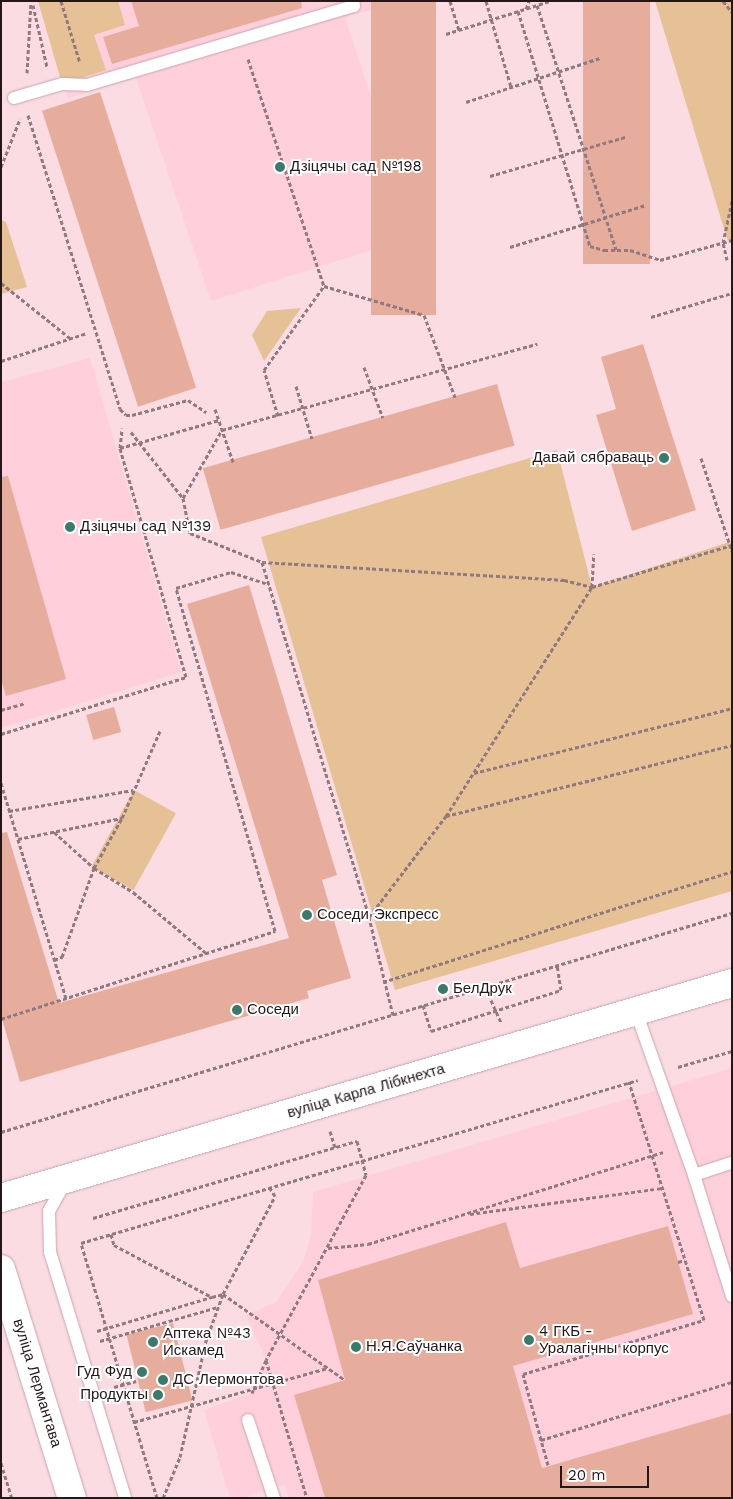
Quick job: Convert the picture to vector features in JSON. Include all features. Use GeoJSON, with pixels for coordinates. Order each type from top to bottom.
{"type":"FeatureCollection","features":[{"type":"Feature","properties":{"kind":"main road","name":"вуліца Карла Лібкнехта"},"geometry":{"type":"LineString","coordinates":[[1,1198],[732,984]]}},
{"type":"Feature","properties":{"kind":"main road","name":"вуліца Лермантава"},"geometry":{"type":"LineString","coordinates":[[1,1269],[72,1498]]}},
{"type":"Feature","properties":{"kind":"lane"},"geometry":{"type":"LineString","coordinates":[[19,97],[62,84],[87,85],[354,6],[353,1]]}},
{"type":"Feature","properties":{"kind":"lane"},"geometry":{"type":"LineString","coordinates":[[636,1012],[656,1075],[694,1175],[732,1296]]}},
{"type":"Feature","properties":{"kind":"lane"},"geometry":{"type":"LineString","coordinates":[[694,1175],[732,1162]]}},
{"type":"Feature","properties":{"kind":"lane"},"geometry":{"type":"LineString","coordinates":[[81,1174],[62,1186],[51,1203],[48,1224],[50,1252],[125,1498]]}},
{"type":"Feature","properties":{"kind":"lane"},"geometry":{"type":"LineString","coordinates":[[248,1420],[274,1498]]}},
{"type":"Feature","properties":{"kind":"path"},"geometry":{"type":"LineString","coordinates":[[31,1],[48,70]]}},
{"type":"Feature","properties":{"kind":"path"},"geometry":{"type":"LineString","coordinates":[[31,1],[29,66],[19,97],[28,114],[120,409],[126,415],[132,415],[188,400],[206,412]]}},
{"type":"Feature","properties":{"kind":"path"},"geometry":{"type":"LineString","coordinates":[[61,1],[87,85]]}},
{"type":"Feature","properties":{"kind":"path"},"geometry":{"type":"LineString","coordinates":[[450,1],[459,30]]}},
{"type":"Feature","properties":{"kind":"path"},"geometry":{"type":"LineString","coordinates":[[486,1],[511,87]]}},
{"type":"Feature","properties":{"kind":"path"},"geometry":{"type":"LineString","coordinates":[[526,9],[529,1]]}},
{"type":"Feature","properties":{"kind":"path"},"geometry":{"type":"LineString","coordinates":[[446,34],[550,1]]}},
{"type":"Feature","properties":{"kind":"path"},"geometry":{"type":"LineString","coordinates":[[723,1],[732,12]]}},
{"type":"Feature","properties":{"kind":"path"},"geometry":{"type":"LineString","coordinates":[[537,5],[616,250]]}},
{"type":"Feature","properties":{"kind":"path"},"geometry":{"type":"LineString","coordinates":[[518,11],[560,155],[590,246],[630,250],[660,260],[732,240]]}},
{"type":"Feature","properties":{"kind":"path"},"geometry":{"type":"LineString","coordinates":[[242,40],[324,286]]}},
{"type":"Feature","properties":{"kind":"path"},"geometry":{"type":"LineString","coordinates":[[466,102],[600,58]]}},
{"type":"Feature","properties":{"kind":"path"},"geometry":{"type":"LineString","coordinates":[[1,167],[21,118],[28,114]]}},
{"type":"Feature","properties":{"kind":"path"},"geometry":{"type":"LineString","coordinates":[[490,176],[625,137]]}},
{"type":"Feature","properties":{"kind":"path"},"geometry":{"type":"LineString","coordinates":[[727,260],[723,243],[732,201]]}},
{"type":"Feature","properties":{"kind":"path"},"geometry":{"type":"LineString","coordinates":[[510,247],[646,205]]}},
{"type":"Feature","properties":{"kind":"path"},"geometry":{"type":"LineString","coordinates":[[1,284],[70,338]]}},
{"type":"Feature","properties":{"kind":"path"},"geometry":{"type":"LineString","coordinates":[[324,286],[424,315],[455,397]]}},
{"type":"Feature","properties":{"kind":"path"},"geometry":{"type":"LineString","coordinates":[[278,416],[264,370],[324,286]]}},
{"type":"Feature","properties":{"kind":"path"},"geometry":{"type":"LineString","coordinates":[[650,317],[732,293]]}},
{"type":"Feature","properties":{"kind":"path"},"geometry":{"type":"LineString","coordinates":[[1,360],[87,333]]}},
{"type":"Feature","properties":{"kind":"path"},"geometry":{"type":"LineString","coordinates":[[183,498],[222,430],[537,344]]}},
{"type":"Feature","properties":{"kind":"path"},"geometry":{"type":"LineString","coordinates":[[364,367],[382,418]]}},
{"type":"Feature","properties":{"kind":"path"},"geometry":{"type":"LineString","coordinates":[[296,386],[312,439]]}},
{"type":"Feature","properties":{"kind":"path"},"geometry":{"type":"LineString","coordinates":[[215,409],[233,462]]}},
{"type":"Feature","properties":{"kind":"path"},"geometry":{"type":"LineString","coordinates":[[120,448],[219,420]]}},
{"type":"Feature","properties":{"kind":"path"},"geometry":{"type":"LineString","coordinates":[[1,734],[186,677],[120,448],[122,428]]}},
{"type":"Feature","properties":{"kind":"path"},"geometry":{"type":"LineString","coordinates":[[131,432],[183,498],[190,533],[262,562],[564,580],[592,588],[731,545]]}},
{"type":"Feature","properties":{"kind":"path"},"geometry":{"type":"LineString","coordinates":[[701,458],[732,552]]}},
{"type":"Feature","properties":{"kind":"path"},"geometry":{"type":"LineString","coordinates":[[369,917],[446,816],[592,588],[594,554]]}},
{"type":"Feature","properties":{"kind":"path"},"geometry":{"type":"LineString","coordinates":[[262,562],[369,917],[383,982],[393,1015]]}},
{"type":"Feature","properties":{"kind":"path"},"geometry":{"type":"LineString","coordinates":[[1,1019],[275,931],[176,588],[231,572],[269,584]]}},
{"type":"Feature","properties":{"kind":"path"},"geometry":{"type":"LineString","coordinates":[[1,710],[25,703]]}},
{"type":"Feature","properties":{"kind":"path"},"geometry":{"type":"LineString","coordinates":[[473,773],[732,708]]}},
{"type":"Feature","properties":{"kind":"path"},"geometry":{"type":"LineString","coordinates":[[54,960],[62,957],[94,868],[122,818],[160,731]]}},
{"type":"Feature","properties":{"kind":"path"},"geometry":{"type":"LineString","coordinates":[[446,816],[732,745]]}},
{"type":"Feature","properties":{"kind":"path"},"geometry":{"type":"LineString","coordinates":[[1,783],[66,998]]}},
{"type":"Feature","properties":{"kind":"path"},"geometry":{"type":"LineString","coordinates":[[10,811],[134,790]]}},
{"type":"Feature","properties":{"kind":"path"},"geometry":{"type":"LineString","coordinates":[[18,839],[122,818]]}},
{"type":"Feature","properties":{"kind":"path"},"geometry":{"type":"LineString","coordinates":[[54,832],[94,868],[132,892],[206,953]]}},
{"type":"Feature","properties":{"kind":"path"},"geometry":{"type":"LineString","coordinates":[[383,982],[732,871]]}},
{"type":"Feature","properties":{"kind":"path"},"geometry":{"type":"LineString","coordinates":[[1,1132],[732,912]]}},
{"type":"Feature","properties":{"kind":"path"},"geometry":{"type":"LineString","coordinates":[[423,1005],[431,1031],[561,990],[557,965]]}},
{"type":"Feature","properties":{"kind":"path"},"geometry":{"type":"LineString","coordinates":[[157,1498],[81,1243],[656,1075],[732,1051]]}},
{"type":"Feature","properties":{"kind":"path"},"geometry":{"type":"LineString","coordinates":[[548,1465],[522,1374],[704,1320],[629,1082]]}},
{"type":"Feature","properties":{"kind":"path"},"geometry":{"type":"LineString","coordinates":[[93,1218],[357,1140],[366,1175],[282,1334],[266,1360],[252,1393]]}},
{"type":"Feature","properties":{"kind":"path"},"geometry":{"type":"LineString","coordinates":[[328,1248],[368,1244],[683,1144]]}},
{"type":"Feature","properties":{"kind":"path"},"geometry":{"type":"LineString","coordinates":[[163,1498],[180,1456],[206,1340],[223,1294],[275,1196],[270,1188]]}},
{"type":"Feature","properties":{"kind":"path"},"geometry":{"type":"LineString","coordinates":[[461,1215],[662,1188]]}},
{"type":"Feature","properties":{"kind":"path"},"geometry":{"type":"LineString","coordinates":[[111,1234],[114,1245],[212,1297]]}},
{"type":"Feature","properties":{"kind":"path"},"geometry":{"type":"LineString","coordinates":[[678,1262],[685,1260]]}},
{"type":"Feature","properties":{"kind":"path"},"geometry":{"type":"LineString","coordinates":[[97,1331],[223,1294],[345,1380]]}},
{"type":"Feature","properties":{"kind":"path"},"geometry":{"type":"LineString","coordinates":[[100,1341],[218,1307]]}},
{"type":"Feature","properties":{"kind":"path"},"geometry":{"type":"LineString","coordinates":[[266,1360],[307,1498]]}},
{"type":"Feature","properties":{"kind":"path"},"geometry":{"type":"LineString","coordinates":[[134,1422],[191,1408],[254,1388],[329,1368]]}},
{"type":"Feature","properties":{"kind":"path"},"geometry":{"type":"LineString","coordinates":[[114,1387],[136,1382]]}},
{"type":"Feature","properties":{"kind":"path"},"geometry":{"type":"LineString","coordinates":[[541,1440],[732,1382]]}},
{"type":"Feature","properties":{"kind":"path"},"geometry":{"type":"LineString","coordinates":[[1,1464],[12,1498]]}},
{"type":"Feature","properties":{"kind":"shaded area","name":"Дзіцячы сад №198"},"geometry":{"type":"Polygon","coordinates":[[[38,1],[386,1],[387,6],[345,17],[416,236],[211,301],[136,78],[68,98],[38,1]]]}},
{"type":"Feature","properties":{"kind":"shaded area"},"geometry":{"type":"Polygon","coordinates":[[[38,1],[118,1],[125,25],[94,35],[106,70],[62,84],[38,1]]]}},
{"type":"Feature","properties":{"kind":"shaded area"},"geometry":{"type":"Polygon","coordinates":[[[655,1],[732,1],[732,240],[728,241],[725,232],[655,1]]]}},
{"type":"Feature","properties":{"kind":"shaded area"},"geometry":{"type":"Polygon","coordinates":[[[1,220],[6,222],[27,287],[1,294],[1,220]]]}},
{"type":"Feature","properties":{"kind":"shaded area"},"geometry":{"type":"Polygon","coordinates":[[[301,308],[264,361],[252,335],[267,311],[301,308]]]}},
{"type":"Feature","properties":{"kind":"shaded area","name":"Дзіцячы сад №139"},"geometry":{"type":"Polygon","coordinates":[[[90,358],[181,672],[1,728],[1,382],[90,358]]]}},
{"type":"Feature","properties":{"kind":"shaded area"},"geometry":{"type":"Polygon","coordinates":[[[557,450],[592,587],[732,541],[732,891],[395,990],[261,537],[557,450]]]}},
{"type":"Feature","properties":{"kind":"shaded area"},"geometry":{"type":"Polygon","coordinates":[[[134,790],[176,813],[133,890],[91,867],[134,790]]]}},
{"type":"Feature","properties":{"kind":"shaded area"},"geometry":{"type":"Polygon","coordinates":[[[732,1068],[732,1498],[289,1498],[284,1485],[242,1498],[230,1498],[204,1410],[252,1393],[266,1360],[246,1315],[276,1302],[303,1262],[311,1235],[313,1192],[732,1068]]]}},
{"type":"Feature","properties":{"kind":"building"},"geometry":{"type":"Polygon","coordinates":[[[131,1],[301,1],[302,8],[112,64],[103,37],[139,26],[131,1]]]}},
{"type":"Feature","properties":{"kind":"building"},"geometry":{"type":"Polygon","coordinates":[[[371,1],[436,1],[436,315],[371,315],[371,1]]]}},
{"type":"Feature","properties":{"kind":"building"},"geometry":{"type":"Polygon","coordinates":[[[583,1],[650,1],[650,264],[583,264],[583,1]]]}},
{"type":"Feature","properties":{"kind":"building"},"geometry":{"type":"Polygon","coordinates":[[[100,92],[196,388],[138,407],[42,111],[100,92]]]}},
{"type":"Feature","properties":{"kind":"building"},"geometry":{"type":"Polygon","coordinates":[[[643,344],[696,510],[632,531],[596,415],[616,409],[601,357],[643,344]]]}},
{"type":"Feature","properties":{"kind":"building"},"geometry":{"type":"Polygon","coordinates":[[[497,384],[515,446],[220,530],[203,468],[497,384]]]}},
{"type":"Feature","properties":{"kind":"building"},"geometry":{"type":"Polygon","coordinates":[[[8,476],[66,679],[6,696],[1,679],[1,477],[8,476]]]}},
{"type":"Feature","properties":{"kind":"building"},"geometry":{"type":"Polygon","coordinates":[[[249,585],[337,875],[322,880],[351,978],[307,991],[309,998],[20,1082],[1,1015],[1,833],[7,832],[59,1003],[289,938],[187,604],[249,585]]]}},
{"type":"Feature","properties":{"kind":"building"},"geometry":{"type":"Polygon","coordinates":[[[114,707],[121,732],[93,740],[86,715],[114,707]]]}},
{"type":"Feature","properties":{"kind":"building"},"geometry":{"type":"Polygon","coordinates":[[[506,1222],[520,1268],[668,1226],[693,1314],[513,1366],[542,1468],[732,1413],[732,1498],[325,1498],[294,1395],[345,1380],[318,1280],[506,1222]]]}},
{"type":"Feature","properties":{"kind":"building","name":"ДС Лермонтова"},"geometry":{"type":"Polygon","coordinates":[[[173,1323],[192,1401],[146,1412],[126,1335],[173,1323]]]}},
{"type":"Feature","properties":{"kind":"place","name":"Дзіцячы сад №198"},"geometry":{"type":"Point","coordinates":[280,167]}},
{"type":"Feature","properties":{"kind":"place","name":"Давай сябраваць"},"geometry":{"type":"Point","coordinates":[664,458]}},
{"type":"Feature","properties":{"kind":"place","name":"Дзіцячы сад №139"},"geometry":{"type":"Point","coordinates":[70,527]}},
{"type":"Feature","properties":{"kind":"place","name":"Соседи Экспресс"},"geometry":{"type":"Point","coordinates":[307,915]}},
{"type":"Feature","properties":{"kind":"place","name":"БелДрук"},"geometry":{"type":"Point","coordinates":[443,989]}},
{"type":"Feature","properties":{"kind":"place","name":"Соседи"},"geometry":{"type":"Point","coordinates":[237,1010]}},
{"type":"Feature","properties":{"kind":"place","name":"4 ГКБ - Уралагічны корпус"},"geometry":{"type":"Point","coordinates":[529,1340]}},
{"type":"Feature","properties":{"kind":"place","name":"Аптека №43 Искамед"},"geometry":{"type":"Point","coordinates":[153,1342]}},
{"type":"Feature","properties":{"kind":"place","name":"Н.Я.Саўчанка"},"geometry":{"type":"Point","coordinates":[356,1347]}},
{"type":"Feature","properties":{"kind":"place","name":"Гуд Фуд"},"geometry":{"type":"Point","coordinates":[142,1372]}},
{"type":"Feature","properties":{"kind":"place","name":"ДС Лермонтова"},"geometry":{"type":"Point","coordinates":[163,1380]}},
{"type":"Feature","properties":{"kind":"place","name":"Продукты"},"geometry":{"type":"Point","coordinates":[158,1395]}}]}
